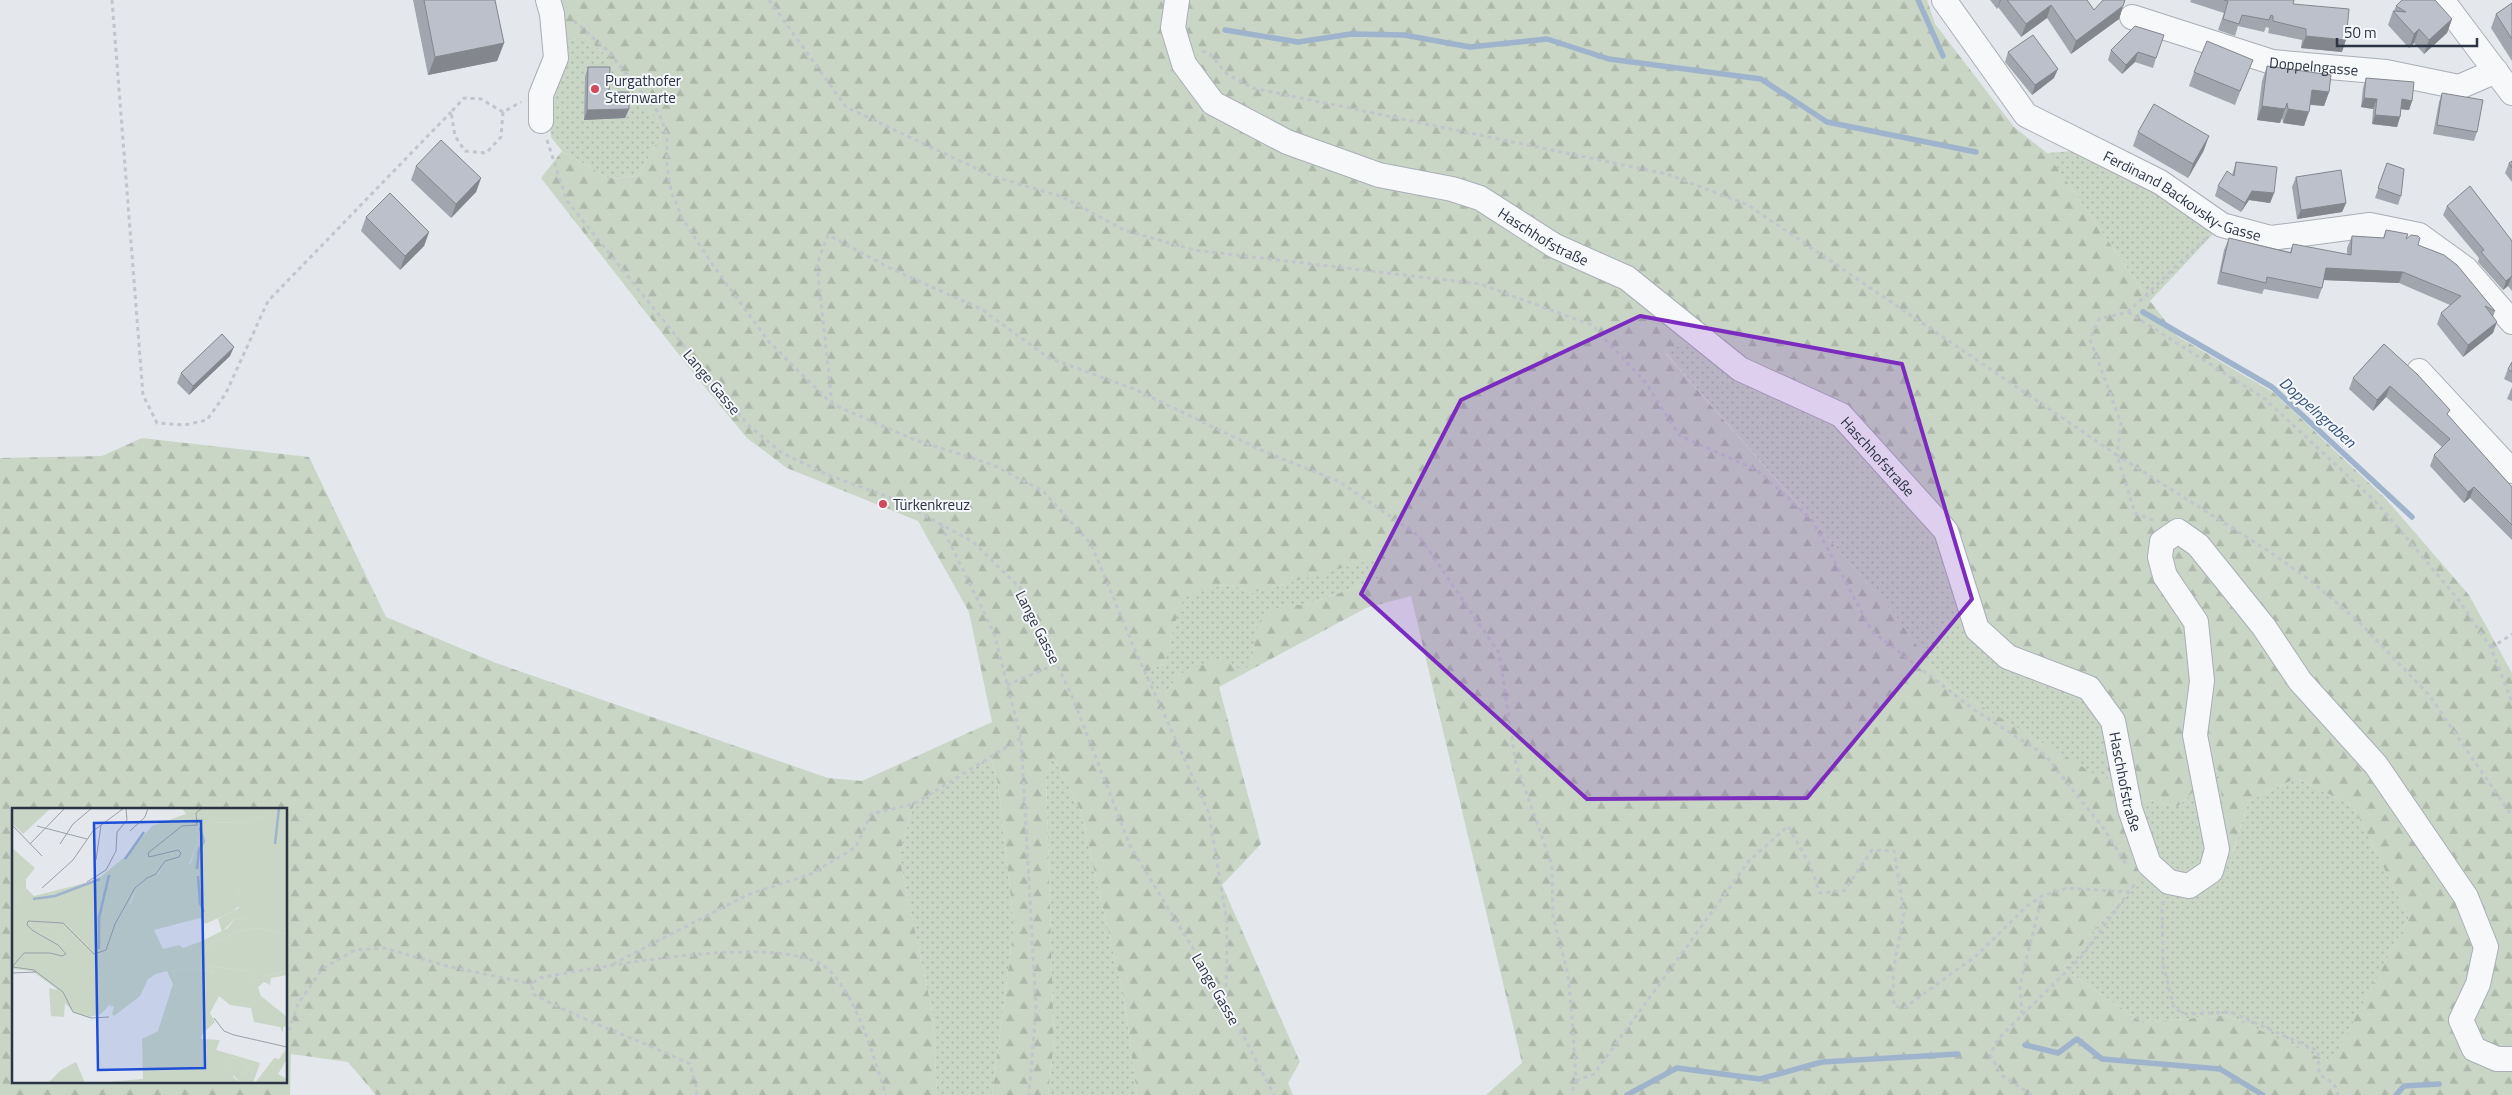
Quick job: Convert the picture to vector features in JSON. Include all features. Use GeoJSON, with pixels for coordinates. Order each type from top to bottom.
{"type":"FeatureCollection","features":[{"type":"Feature","properties":{"kind":"street","name":"Haschhofstraße"},"geometry":{"type":"LineString","coordinates":[[1177,0],[1173,28],[1184,64],[1213,103],[1287,142],[1379,176],[1452,189],[1480,198],[1555,246],[1627,278],[1740,368],[1841,415],[1946,531],[1977,629],[2008,657],[2089,688],[2113,721],[2130,809],[2149,864],[2169,882]]}},
{"type":"Feature","properties":{"kind":"street","name":"Ferdinand Backovsky-Gasse"},"geometry":{"type":"LineString","coordinates":[[1944,0],[2026,115],[2160,182],[2222,225],[2271,238],[2370,225],[2419,235],[2466,269],[2512,322]]}},
{"type":"Feature","properties":{"kind":"street"},"geometry":{"type":"LineString","coordinates":[[2442,0],[2512,93]]}},
{"type":"Feature","properties":{"kind":"street"},"geometry":{"type":"LineString","coordinates":[[541,121],[541,95],[556,58],[550,7]]}},
{"type":"Feature","properties":{"kind":"street","name":"Doppelngasse"},"geometry":{"type":"LineString","coordinates":[[2132,17],[2272,62],[2386,72],[2459,87],[2496,70]]}},
{"type":"Feature","properties":{"kind":"street"},"geometry":{"type":"LineString","coordinates":[[2419,371],[2512,471]]}},
{"type":"Feature","properties":{"kind":"street"},"geometry":{"type":"LineString","coordinates":[[2169,882],[2190,886],[2210,871],[2217,849],[2195,736],[2202,681],[2196,622],[2165,576],[2160,557],[2162,542],[2178,531],[2198,545],[2264,627],[2300,681],[2376,765],[2466,897],[2486,947],[2478,984],[2461,1020],[2474,1049],[2497,1059],[2512,1059]]}},
{"type":"Feature","properties":{"kind":"path"},"geometry":{"type":"LineString","coordinates":[[112,0],[143,395],[157,423],[185,426],[207,420],[226,393],[268,300],[464,98],[481,99],[502,112]]}},
{"type":"Feature","properties":{"kind":"path"},"geometry":{"type":"LineString","coordinates":[[769,0],[846,107],[992,176],[1063,197],[1124,230],[1194,250],[1480,284],[1592,325],[1645,382],[1680,436],[1757,470],[1812,520],[1872,631],[1973,708],[2045,755],[2104,829],[2125,864],[2149,864]]}},
{"type":"Feature","properties":{"kind":"path"},"geometry":{"type":"LineString","coordinates":[[550,7],[570,18],[606,48],[659,113],[667,135],[667,166],[671,190],[682,218],[710,261],[769,342],[832,404],[915,440],[992,464],[1043,491],[1091,544],[1135,650],[1209,813],[1227,922],[1226,1002]]}},
{"type":"Feature","properties":{"kind":"path"},"geometry":{"type":"LineString","coordinates":[[1184,64],[1199,50],[1210,54],[1227,74],[1253,88],[1667,174],[1748,205],[2117,455],[2270,552],[2311,582],[2359,622],[2429,695],[2512,816]]}},
{"type":"Feature","properties":{"kind":"path"},"geometry":{"type":"LineString","coordinates":[[502,112],[541,95]]}},
{"type":"Feature","properties":{"kind":"path"},"geometry":{"type":"LineString","coordinates":[[451,112],[455,136],[465,151],[486,153],[501,137],[502,112]]}},
{"type":"Feature","properties":{"kind":"path","name":"Lange Gasse"},"geometry":{"type":"LineString","coordinates":[[541,121],[567,201],[748,425],[782,453],[828,475],[897,500],[973,542],[1020,588],[1072,696],[1131,848],[1226,1002],[1274,1095]]}},
{"type":"Feature","properties":{"kind":"path"},"geometry":{"type":"LineString","coordinates":[[2178,531],[2135,513],[2117,455],[2121,423],[2090,339],[2099,319],[2128,312],[2222,225]]}},
{"type":"Feature","properties":{"kind":"path"},"geometry":{"type":"LineString","coordinates":[[832,404],[817,264],[828,235],[894,270],[981,309],[1049,358],[1134,389],[1263,451],[1340,482],[1419,536],[1499,653],[1516,764],[1552,864],[1553,917],[1568,974],[1576,1081],[1572,1095]]}},
{"type":"Feature","properties":{"kind":"path"},"geometry":{"type":"LineString","coordinates":[[2128,312],[2264,399],[2376,502],[2458,598],[2491,648],[2512,702]]}},
{"type":"Feature","properties":{"kind":"path"},"geometry":{"type":"LineString","coordinates":[[941,524],[994,633],[1021,738],[1036,1008],[1029,1095]]}},
{"type":"Feature","properties":{"kind":"path"},"geometry":{"type":"LineString","coordinates":[[2491,648],[2512,634]]}},
{"type":"Feature","properties":{"kind":"path"},"geometry":{"type":"LineString","coordinates":[[1007,685],[1056,664]]}},
{"type":"Feature","properties":{"kind":"path"},"geometry":{"type":"LineString","coordinates":[[610,966],[747,895],[811,874],[856,847],[871,814],[914,804],[1021,738]]}},
{"type":"Feature","properties":{"kind":"path"},"geometry":{"type":"LineString","coordinates":[[1576,1081],[1594,1074],[1749,861],[1788,826],[1810,865],[1820,894],[1844,891],[1872,850],[1894,851],[1904,913],[1892,972],[1894,1006],[1904,1008],[1976,956],[2026,907],[2042,896],[2067,888],[2129,892]]}},
{"type":"Feature","properties":{"kind":"path"},"geometry":{"type":"LineString","coordinates":[[2032,1095],[2003,1076],[1990,1055],[1998,1039],[2082,956],[2149,864]]}},
{"type":"Feature","properties":{"kind":"path"},"geometry":{"type":"LineString","coordinates":[[2169,882],[2162,909],[2163,964],[2174,1008],[2186,1014],[2231,1012],[2318,1051],[2319,1074],[2334,1084],[2338,1095]]}},
{"type":"Feature","properties":{"kind":"path"},"geometry":{"type":"LineString","coordinates":[[2022,1014],[2020,985],[2042,896]]}},
{"type":"Feature","properties":{"kind":"path"},"geometry":{"type":"LineString","coordinates":[[288,1032],[298,1004],[322,969],[355,950],[384,948],[447,966],[532,984]]}},
{"type":"Feature","properties":{"kind":"path"},"geometry":{"type":"LineString","coordinates":[[696,1095],[697,1089],[690,1064],[560,1009],[532,994],[532,984],[539,978],[610,966],[740,951],[808,957],[828,970],[843,988],[865,1033],[886,1095]]}},
{"type":"Feature","properties":{"kind":"highlighted area"},"geometry":{"type":"Polygon","coordinates":[[[1640,316],[1902,364],[1972,599],[1807,798],[1587,799],[1361,594],[1461,400],[1640,316]]]}},
{"type":"Feature","properties":{"kind":"green space"},"geometry":{"type":"Polygon","coordinates":[[[555,0],[1927,0],[1935,24],[2014,127],[2047,153],[2150,301],[2177,336],[2274,393],[2386,499],[2469,595],[2512,673],[2512,1095],[1486,1095],[1522,1063],[1411,596],[1366,608],[1219,687],[1261,844],[1222,885],[1300,1062],[1288,1083],[1293,1095],[1137,1095],[1124,998],[1080,809],[1053,757],[1046,775],[1054,1042],[1048,1095],[992,1095],[1014,925],[998,783],[990,757],[914,804],[899,856],[933,1015],[937,1095],[376,1095],[348,1062],[291,1054],[290,1095],[0,1095],[0,458],[102,456],[142,438],[309,457],[386,617],[496,663],[828,778],[862,781],[992,722],[969,612],[918,521],[787,468],[747,438],[687,365],[541,178],[562,151],[608,178],[638,176],[664,130],[608,57],[584,36],[566,41],[555,0]],[[1689,341],[1665,353],[1894,614],[1946,685],[2108,782],[2106,736],[2090,705],[1996,657],[1936,537],[1841,423],[1689,341]],[[1375,559],[1251,593],[1225,585],[1202,590],[1185,597],[1163,664],[1142,674],[1144,683],[1166,693],[1179,674],[1216,660],[1231,663],[1241,671],[1251,666],[1258,622],[1282,605],[1305,605],[1379,579],[1375,559]],[[2218,769],[2177,807],[2149,800],[2130,809],[2149,864],[2063,968],[2143,1023],[2226,1015],[2331,1063],[2409,918],[2353,806],[2296,778],[2249,801],[2230,860],[2218,769]]]}},
{"type":"Feature","properties":{"kind":"green space"},"geometry":{"type":"Polygon","coordinates":[[[584,36],[608,57],[664,130],[638,176],[608,178],[562,151],[551,137],[549,97],[566,41],[584,36]]]}},
{"type":"Feature","properties":{"kind":"green space"},"geometry":{"type":"Polygon","coordinates":[[[2085,150],[2152,185],[2213,234],[2150,301],[2047,153],[2085,150]]]}},
{"type":"Feature","properties":{"kind":"green space"},"geometry":{"type":"Polygon","coordinates":[[[1689,341],[1841,423],[1936,537],[2041,679],[2090,705],[2106,736],[2108,783],[1946,685],[1894,614],[1665,352],[1689,341]]]}},
{"type":"Feature","properties":{"kind":"green space"},"geometry":{"type":"Polygon","coordinates":[[[1375,558],[1379,579],[1305,605],[1282,605],[1254,647],[1251,666],[1241,671],[1231,663],[1179,674],[1166,693],[1143,683],[1142,674],[1163,664],[1184,597],[1201,590],[1225,585],[1251,593],[1375,558]]]}},
{"type":"Feature","properties":{"kind":"green space"},"geometry":{"type":"Polygon","coordinates":[[[990,757],[998,783],[1014,925],[992,1095],[937,1095],[933,1015],[899,856],[914,804],[990,757]]]}},
{"type":"Feature","properties":{"kind":"green space"},"geometry":{"type":"Polygon","coordinates":[[[1053,757],[1080,809],[1124,998],[1137,1095],[1048,1095],[1054,1042],[1046,775],[1053,757]]]}},
{"type":"Feature","properties":{"kind":"green space"},"geometry":{"type":"Polygon","coordinates":[[[2219,769],[2231,858],[2249,801],[2296,778],[2353,806],[2409,918],[2331,1064],[2226,1015],[2143,1023],[2063,968],[2149,864],[2130,809],[2149,800],[2177,807],[2219,769]]]}},
{"type":"Feature","properties":{"kind":"building"},"geometry":{"type":"Polygon","coordinates":[[[424,0],[495,0],[504,43],[435,57],[424,0]]]}},
{"type":"Feature","properties":{"kind":"building"},"geometry":{"type":"Polygon","coordinates":[[[2007,0],[2087,0],[2094,10],[2103,0],[2125,0],[2123,6],[2076,41],[2051,5],[2026,24],[2007,0]]]}},
{"type":"Feature","properties":{"kind":"building"},"geometry":{"type":"Polygon","coordinates":[[[2224,0],[2294,0],[2293,4],[2349,9],[2346,40],[2306,36],[2306,29],[2273,21],[2273,16],[2271,15],[2269,20],[2242,15],[2239,24],[2223,19],[2228,1],[2224,0]]]}},
{"type":"Feature","properties":{"kind":"building"},"geometry":{"type":"Polygon","coordinates":[[[2402,0],[2435,0],[2452,19],[2429,40],[2419,29],[2414,34],[2393,11],[2406,12],[2396,6],[2402,0]]]}},
{"type":"Feature","properties":{"kind":"building"},"geometry":{"type":"Polygon","coordinates":[[[2512,3],[2512,39],[2496,14],[2512,3]]]}},
{"type":"Feature","properties":{"kind":"building"},"geometry":{"type":"Polygon","coordinates":[[[2135,26],[2164,35],[2156,58],[2138,52],[2126,65],[2111,50],[2135,26]]]}},
{"type":"Feature","properties":{"kind":"building"},"geometry":{"type":"Polygon","coordinates":[[[2033,35],[2058,69],[2035,85],[2008,52],[2033,35]]]}},
{"type":"Feature","properties":{"kind":"building"},"geometry":{"type":"Polygon","coordinates":[[[2207,41],[2253,60],[2240,91],[2194,72],[2207,41]]]}},
{"type":"Feature","properties":{"kind":"building"},"geometry":{"type":"Polygon","coordinates":[[[2267,66],[2331,75],[2329,92],[2312,90],[2309,112],[2288,109],[2287,103],[2285,109],[2262,106],[2267,66]]]}},
{"type":"Feature","properties":{"kind":"building","name":"Purgathofer Sternwarte"},"geometry":{"type":"Polygon","coordinates":[[[588,67],[610,67],[609,92],[629,92],[629,109],[587,110],[588,67]]]}},
{"type":"Feature","properties":{"kind":"building"},"geometry":{"type":"Polygon","coordinates":[[[2366,78],[2414,82],[2412,101],[2402,99],[2400,117],[2375,115],[2377,99],[2364,98],[2366,78]]]}},
{"type":"Feature","properties":{"kind":"building"},"geometry":{"type":"Polygon","coordinates":[[[2442,93],[2483,100],[2477,132],[2437,125],[2442,93]]]}},
{"type":"Feature","properties":{"kind":"building"},"geometry":{"type":"Polygon","coordinates":[[[2154,104],[2209,136],[2193,164],[2138,132],[2154,104]]]}},
{"type":"Feature","properties":{"kind":"building"},"geometry":{"type":"Polygon","coordinates":[[[441,140],[481,178],[456,204],[416,166],[441,140]]]}},
{"type":"Feature","properties":{"kind":"building"},"geometry":{"type":"Polygon","coordinates":[[[2236,162],[2277,167],[2274,193],[2252,191],[2245,203],[2218,186],[2227,171],[2234,176],[2236,162]]]}},
{"type":"Feature","properties":{"kind":"building"},"geometry":{"type":"Polygon","coordinates":[[[2387,163],[2404,169],[2401,196],[2378,188],[2387,163]]]}},
{"type":"Feature","properties":{"kind":"building"},"geometry":{"type":"Polygon","coordinates":[[[2341,170],[2346,203],[2301,210],[2296,177],[2341,170]]]}},
{"type":"Feature","properties":{"kind":"building"},"geometry":{"type":"Polygon","coordinates":[[[2470,186],[2512,241],[2512,276],[2506,281],[2481,252],[2484,250],[2447,206],[2470,186]]]}},
{"type":"Feature","properties":{"kind":"building"},"geometry":{"type":"Polygon","coordinates":[[[390,193],[429,232],[405,256],[366,217],[390,193]]]}},
{"type":"Feature","properties":{"kind":"building"},"geometry":{"type":"Polygon","coordinates":[[[2386,230],[2408,234],[2406,239],[2411,235],[2418,236],[2420,238],[2418,245],[2444,255],[2457,265],[2495,311],[2485,306],[2497,322],[2468,345],[2441,313],[2461,296],[2403,272],[2326,268],[2322,288],[2267,277],[2266,283],[2221,272],[2229,238],[2291,253],[2293,244],[2351,255],[2352,236],[2384,238],[2386,230]]]}},
{"type":"Feature","properties":{"kind":"building"},"geometry":{"type":"Polygon","coordinates":[[[222,334],[234,347],[193,386],[181,373],[222,334]]]}},
{"type":"Feature","properties":{"kind":"building"},"geometry":{"type":"Polygon","coordinates":[[[2384,344],[2417,374],[2450,410],[2447,414],[2512,487],[2512,525],[2474,487],[2468,492],[2434,455],[2450,439],[2390,386],[2377,400],[2353,378],[2384,344]]]}},
{"type":"Feature","properties":{"kind":"building"},"geometry":{"type":"Polygon","coordinates":[[[2512,362],[2512,372],[2508,369],[2512,362]]]}},
{"type":"Feature","properties":{"kind":"waterway","name":"Doppelngraben"},"geometry":{"type":"LineString","coordinates":[[1918,0],[1943,56]]}},
{"type":"Feature","properties":{"kind":"waterway"},"geometry":{"type":"LineString","coordinates":[[1225,30],[1298,42],[1351,34],[1404,35],[1470,47],[1547,39],[1609,59],[1761,79],[1827,122],[1976,152]]}},
{"type":"Feature","properties":{"kind":"waterway","name":"Doppelngraben"},"geometry":{"type":"LineString","coordinates":[[2143,312],[2272,387],[2412,517]]}},
{"type":"Feature","properties":{"kind":"waterway"},"geometry":{"type":"LineString","coordinates":[[2025,1045],[2058,1053],[2077,1039],[2102,1059],[2220,1069],[2263,1095]]}},
{"type":"Feature","properties":{"kind":"waterway"},"geometry":{"type":"LineString","coordinates":[[1627,1095],[1677,1068],[1760,1079],[1822,1062],[1958,1054]]}},
{"type":"Feature","properties":{"kind":"waterway"},"geometry":{"type":"LineString","coordinates":[[2396,1095],[2404,1086],[2439,1084]]}},
{"type":"Feature","properties":{"kind":"place","name":"Purgathofer Sternwarte"},"geometry":{"type":"Point","coordinates":[595,89]}},
{"type":"Feature","properties":{"kind":"place","name":"Türkenkreuz"},"geometry":{"type":"Point","coordinates":[883,504]}}]}
